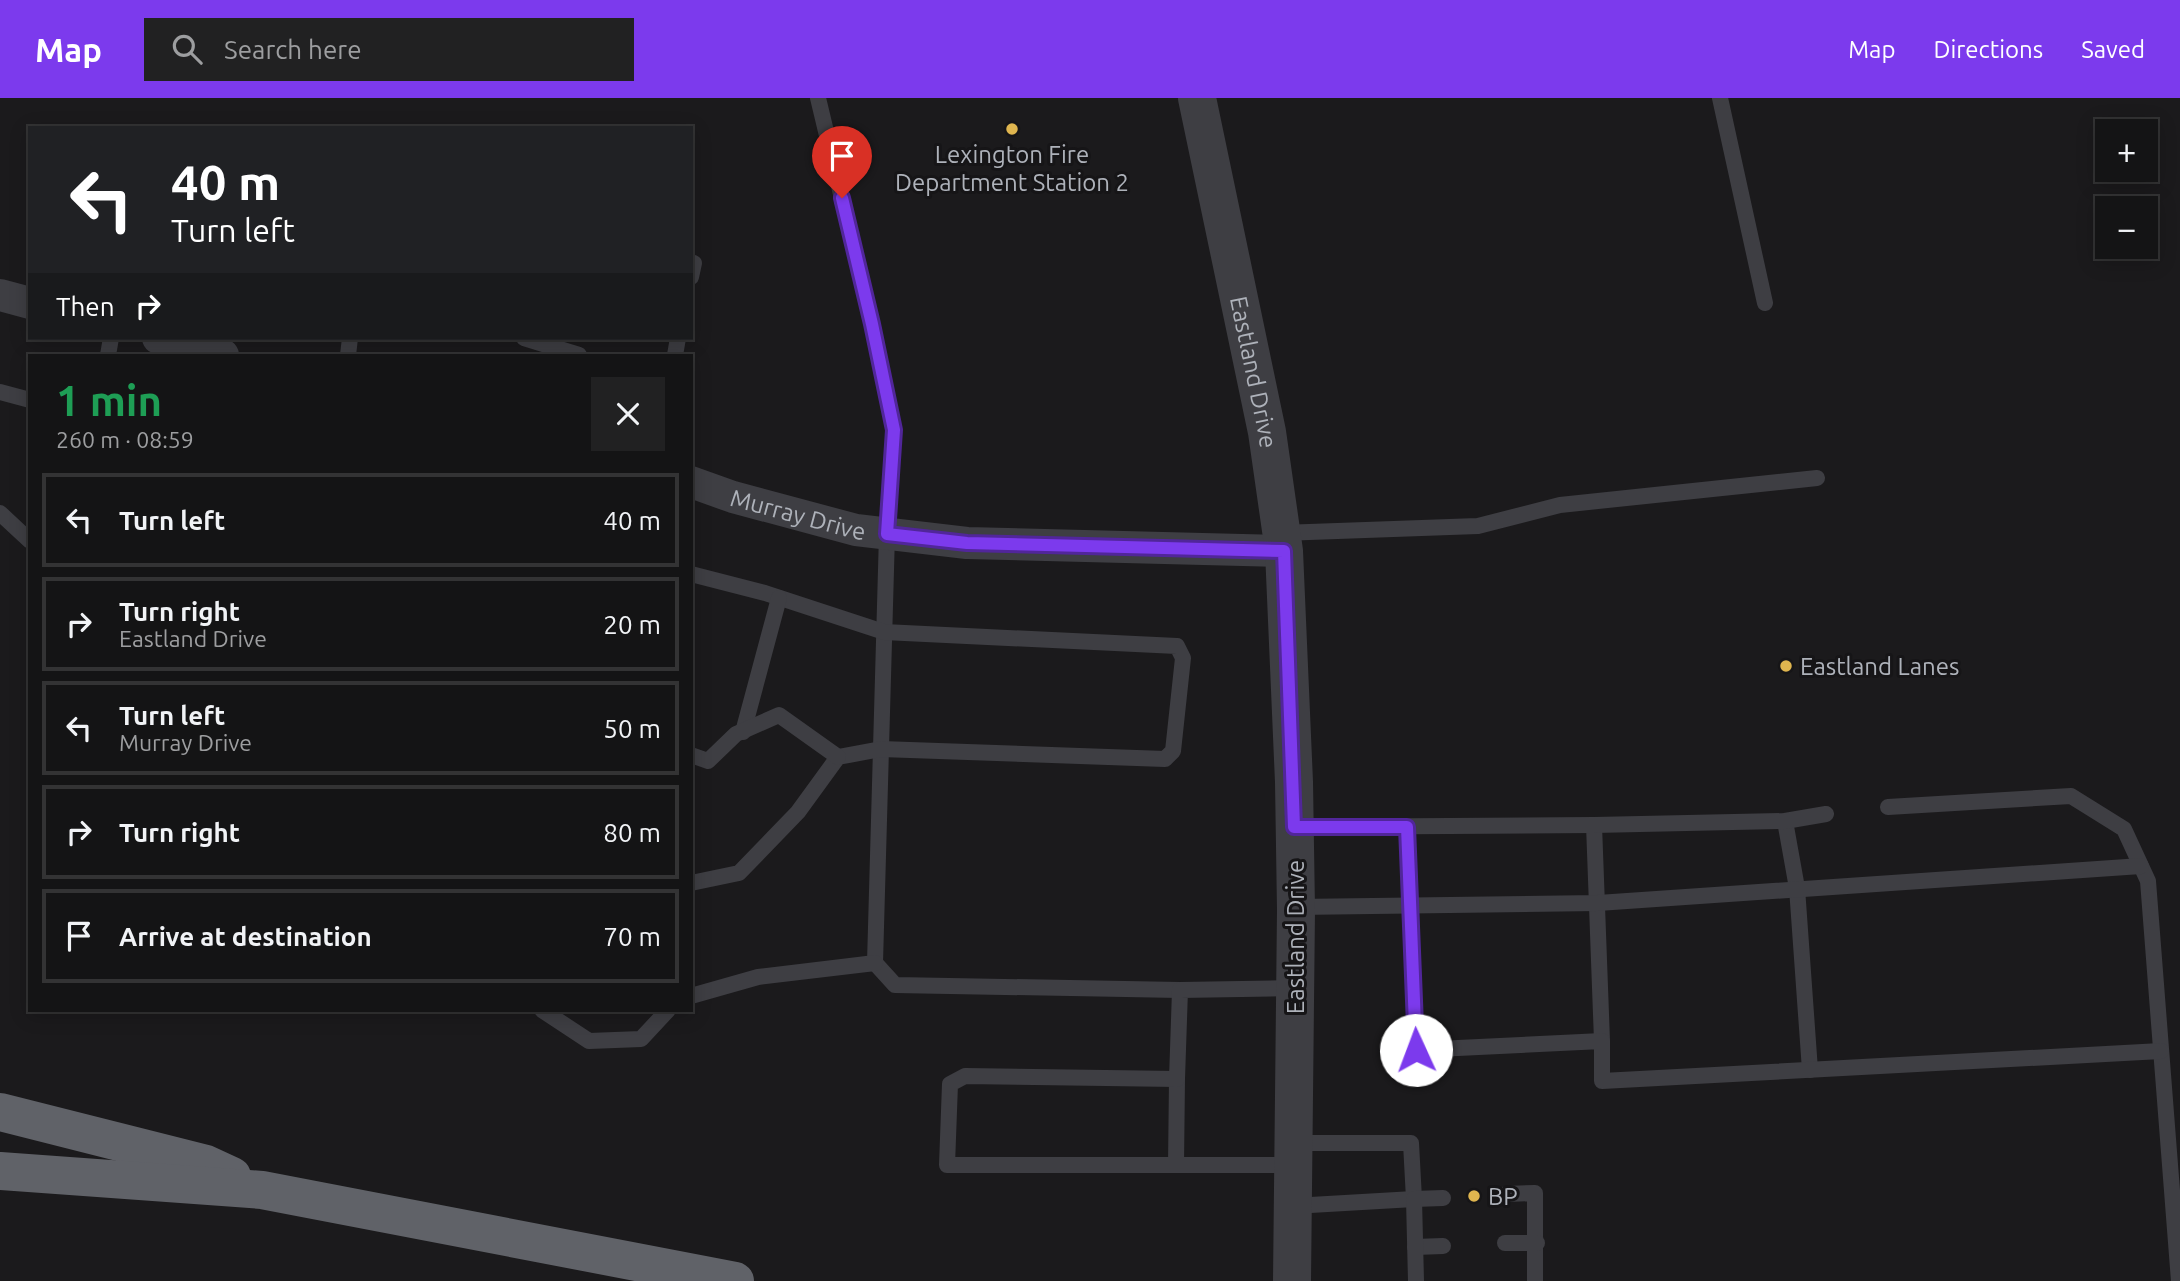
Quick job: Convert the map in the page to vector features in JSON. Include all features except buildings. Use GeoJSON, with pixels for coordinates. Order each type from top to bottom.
{"type":"FeatureCollection","features":[{"type":"Feature","properties":{"kind":"highway"},"geometry":{"type":"LineString","coordinates":[[0,1112],[206,1164],[262,1190]]}},
{"type":"Feature","properties":{"kind":"highway"},"geometry":{"type":"LineString","coordinates":[[0,1171],[262,1190],[735,1281]]}},
{"type":"Feature","properties":{"kind":"street","name":"Eastland Drive"},"geometry":{"type":"LineString","coordinates":[[1197,98],[1267,432],[1282,542],[1296,907],[1292,1281]]}},
{"type":"Feature","properties":{"kind":"street"},"geometry":{"type":"LineString","coordinates":[[0,295],[28,302]]}},
{"type":"Feature","properties":{"kind":"street"},"geometry":{"type":"LineString","coordinates":[[166,340],[219,354]]}},
{"type":"Feature","properties":{"kind":"street","name":"Murray Drive"},"geometry":{"type":"LineString","coordinates":[[693,483],[733,497],[856,530],[967,543],[1282,542]]}},
{"type":"Feature","properties":{"kind":"lane"},"geometry":{"type":"LineString","coordinates":[[818,98],[872,324],[894,430],[887,534],[875,963],[895,985],[1296,988]]}},
{"type":"Feature","properties":{"kind":"lane"},"geometry":{"type":"LineString","coordinates":[[1720,98],[1765,303]]}},
{"type":"Feature","properties":{"kind":"lane"},"geometry":{"type":"LineString","coordinates":[[530,340],[576,354]]}},
{"type":"Feature","properties":{"kind":"lane"},"geometry":{"type":"LineString","coordinates":[[0,392],[28,399]]}},
{"type":"Feature","properties":{"kind":"lane"},"geometry":{"type":"LineString","coordinates":[[1282,542],[1478,526],[1560,505],[1817,478]]}},
{"type":"Feature","properties":{"kind":"lane"},"geometry":{"type":"LineString","coordinates":[[0,513],[28,539]]}},
{"type":"Feature","properties":{"kind":"lane"},"geometry":{"type":"LineString","coordinates":[[693,576],[779,598],[884,632],[1177,646],[1182,658],[1173,751],[1165,759],[881,749],[838,757],[798,812],[739,873],[693,883]]}},
{"type":"Feature","properties":{"kind":"lane"},"geometry":{"type":"LineString","coordinates":[[743,732],[779,598]]}},
{"type":"Feature","properties":{"kind":"lane"},"geometry":{"type":"LineString","coordinates":[[693,756],[708,761],[736,734],[779,715],[838,757]]}},
{"type":"Feature","properties":{"kind":"lane"},"geometry":{"type":"LineString","coordinates":[[1888,807],[2071,796],[2124,829],[2148,881],[2179,1281]]}},
{"type":"Feature","properties":{"kind":"lane"},"geometry":{"type":"LineString","coordinates":[[1294,827],[1785,821],[1826,814]]}},
{"type":"Feature","properties":{"kind":"lane"},"geometry":{"type":"LineString","coordinates":[[1785,821],[1797,888],[1810,1070]]}},
{"type":"Feature","properties":{"kind":"lane"},"geometry":{"type":"LineString","coordinates":[[1594,825],[1602,1081],[2161,1051]]}},
{"type":"Feature","properties":{"kind":"lane"},"geometry":{"type":"LineString","coordinates":[[1407,827],[1416,1050],[1602,1041]]}},
{"type":"Feature","properties":{"kind":"lane"},"geometry":{"type":"LineString","coordinates":[[1296,907],[1598,903],[2141,866]]}},
{"type":"Feature","properties":{"kind":"lane"},"geometry":{"type":"LineString","coordinates":[[693,995],[758,977],[875,963]]}},
{"type":"Feature","properties":{"kind":"lane"},"geometry":{"type":"LineString","coordinates":[[1176,1165],[1180,989]]}},
{"type":"Feature","properties":{"kind":"lane"},"geometry":{"type":"LineString","coordinates":[[545,1012],[589,1041],[641,1039],[666,1012]]}},
{"type":"Feature","properties":{"kind":"lane"},"geometry":{"type":"LineString","coordinates":[[1177,1079],[965,1076],[950,1084],[947,1165],[1176,1165],[1411,1143],[1416,1281]]}},
{"type":"Feature","properties":{"kind":"lane"},"geometry":{"type":"LineString","coordinates":[[1506,1194],[1535,1193],[1535,1281]]}},
{"type":"Feature","properties":{"kind":"lane"},"geometry":{"type":"LineString","coordinates":[[1293,1206],[1443,1198]]}},
{"type":"Feature","properties":{"kind":"lane"},"geometry":{"type":"LineString","coordinates":[[1505,1243],[1537,1243]]}},
{"type":"Feature","properties":{"kind":"lane"},"geometry":{"type":"LineString","coordinates":[[1415,1247],[1443,1246]]}},
{"type":"Feature","properties":{"kind":"place","name":"Lexington Fire Department Station 2"},"geometry":{"type":"Point","coordinates":[1012,129]}},
{"type":"Feature","properties":{"kind":"place","name":"Eastland Lanes"},"geometry":{"type":"Point","coordinates":[1786,666]}},
{"type":"Feature","properties":{"kind":"place","name":"BP"},"geometry":{"type":"Point","coordinates":[1474,1196]}},
{"type":"Feature","properties":{"kind":"route"},"geometry":{"type":"LineString","coordinates":[[842,198],[894,430],[887,534],[967,543],[1284,551],[1294,827],[1407,827],[1416,1050]]}}]}
